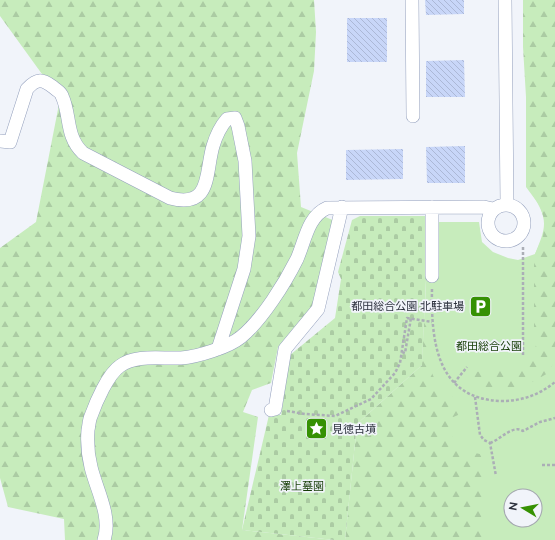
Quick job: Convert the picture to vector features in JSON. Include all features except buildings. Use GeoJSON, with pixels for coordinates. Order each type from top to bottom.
{"type":"FeatureCollection","features":[{"type":"Feature","properties":{"kind":"street"},"geometry":{"type":"LineString","coordinates":[[412,0],[413,116]]}},
{"type":"Feature","properties":{"kind":"street"},"geometry":{"type":"LineString","coordinates":[[505,0],[507,204]]}},
{"type":"Feature","properties":{"kind":"street"},"geometry":{"type":"LineString","coordinates":[[0,141],[10,142],[27,88],[33,82],[40,80],[47,82],[62,94],[73,139],[77,148],[83,153],[170,198],[187,200],[196,197],[206,185],[213,146],[220,127],[227,119],[235,118],[245,161],[249,236],[244,269],[218,349]]}},
{"type":"Feature","properties":{"kind":"street"},"geometry":{"type":"LineString","coordinates":[[507,204],[520,211],[524,223],[520,234],[516,239],[504,242],[493,237],[489,232],[487,220],[493,209],[507,204]]}},
{"type":"Feature","properties":{"kind":"street"},"geometry":{"type":"LineString","coordinates":[[273,410],[285,350],[318,309],[342,207]]}},
{"type":"Feature","properties":{"kind":"street"},"geometry":{"type":"LineString","coordinates":[[432,207],[435,273]]}},
{"type":"Feature","properties":{"kind":"street"},"geometry":{"type":"LineString","coordinates":[[104,540],[106,523],[104,511],[90,465],[87,441],[90,418],[99,397],[118,367],[132,359],[184,358],[218,349],[240,338],[261,316],[283,284],[297,258],[316,214],[326,208],[484,207],[493,209]]}},
{"type":"Feature","properties":{"kind":"path"},"geometry":{"type":"LineString","coordinates":[[523,247],[523,355]]}},
{"type":"Feature","properties":{"kind":"path"},"geometry":{"type":"LineString","coordinates":[[435,273],[432,322],[437,351],[446,372],[454,383],[475,397],[490,400],[513,401],[528,398],[541,392],[555,382]]}},
{"type":"Feature","properties":{"kind":"path"},"geometry":{"type":"LineString","coordinates":[[273,410],[335,416],[371,399],[395,373],[400,363],[407,318],[432,322]]}},
{"type":"Feature","properties":{"kind":"path"},"geometry":{"type":"LineString","coordinates":[[454,383],[467,367]]}},
{"type":"Feature","properties":{"kind":"path"},"geometry":{"type":"LineString","coordinates":[[475,397],[480,435],[484,440],[490,443]]}},
{"type":"Feature","properties":{"kind":"path"},"geometry":{"type":"LineString","coordinates":[[490,443],[514,430],[520,429],[523,431],[540,422],[555,418]]}},
{"type":"Feature","properties":{"kind":"path"},"geometry":{"type":"LineString","coordinates":[[490,443],[496,476]]}},
{"type":"Feature","properties":{"kind":"path"},"geometry":{"type":"LineString","coordinates":[[542,465],[555,466]]}},
{"type":"Feature","properties":{"kind":"green space"},"geometry":{"type":"Polygon","coordinates":[[[0,0],[314,0],[316,32],[314,71],[297,153],[301,207],[335,221],[313,305],[278,347],[271,383],[252,390],[243,412],[258,417],[242,530],[334,540],[65,540],[64,519],[8,507],[0,478],[0,248],[36,222],[60,99],[0,16],[0,0]]]}},
{"type":"Feature","properties":{"kind":"green space"},"geometry":{"type":"Polygon","coordinates":[[[523,0],[555,0],[555,356],[550,372],[527,385],[491,391],[471,380],[468,372],[518,370],[534,354],[536,345],[534,333],[534,266],[535,254],[543,236],[545,222],[540,206],[526,187],[526,97],[523,47],[523,0]]]}},
{"type":"Feature","properties":{"kind":"green space","name":"都田総合公園"},"geometry":{"type":"Polygon","coordinates":[[[555,0],[555,540],[471,540],[460,460],[422,365],[429,222],[479,222],[482,242],[493,252],[518,260],[535,254],[542,237],[544,224],[543,217],[532,194],[555,0]]]}},
{"type":"Feature","properties":{"kind":"green space","name":"澤上墓園"},"geometry":{"type":"Polygon","coordinates":[[[360,216],[429,216],[422,365],[357,424],[345,540],[242,530],[269,415],[281,415],[290,355],[335,318],[341,279],[338,272],[352,220],[360,216]]]}},
{"type":"Feature","properties":{"kind":"green space"},"geometry":{"type":"Polygon","coordinates":[[[425,307],[432,373],[438,385],[463,405],[458,415],[451,418],[449,429],[453,438],[465,451],[480,454],[484,462],[481,526],[485,540],[345,540],[357,424],[422,365],[425,307]]]}},
{"type":"Feature","properties":{"kind":"place","name":"都田総合公園 北駐車場"},"geometry":{"type":"Point","coordinates":[480,306]}},
{"type":"Feature","properties":{"kind":"place","name":"見徳古墳"},"geometry":{"type":"Point","coordinates":[317,429]}}]}
